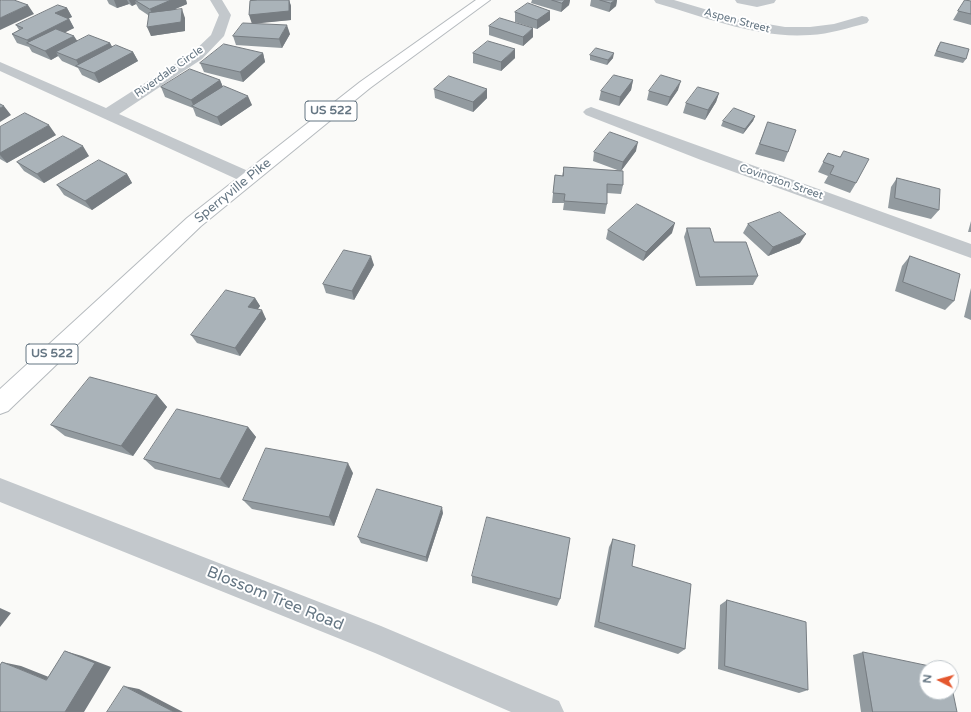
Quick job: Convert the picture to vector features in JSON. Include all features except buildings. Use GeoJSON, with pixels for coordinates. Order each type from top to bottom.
{"type":"FeatureCollection","features":[{"type":"Feature","properties":{"kind":"main road","name":"Sperryville Pike"},"geometry":{"type":"LineString","coordinates":[[0,404],[194,222],[365,85],[484,0]]}},
{"type":"Feature","properties":{"kind":"street","name":"Riverdale Circle"},"geometry":{"type":"LineString","coordinates":[[106,115],[197,56],[217,36],[224,14],[216,0]]}},
{"type":"Feature","properties":{"kind":"street","name":"Aspen Street"},"geometry":{"type":"LineString","coordinates":[[662,0],[760,29],[780,32],[818,32],[835,29],[862,20]]}},
{"type":"Feature","properties":{"kind":"street"},"geometry":{"type":"LineString","coordinates":[[741,0],[757,3],[770,0]]}},
{"type":"Feature","properties":{"kind":"street"},"geometry":{"type":"LineString","coordinates":[[0,66],[106,115],[249,178]]}},
{"type":"Feature","properties":{"kind":"street","name":"Covington Street"},"geometry":{"type":"LineString","coordinates":[[591,112],[707,156],[971,251]]}},
{"type":"Feature","properties":{"kind":"street","name":"Blossom Tree Road"},"geometry":{"type":"LineString","coordinates":[[0,490],[381,642],[548,712]]}}]}
